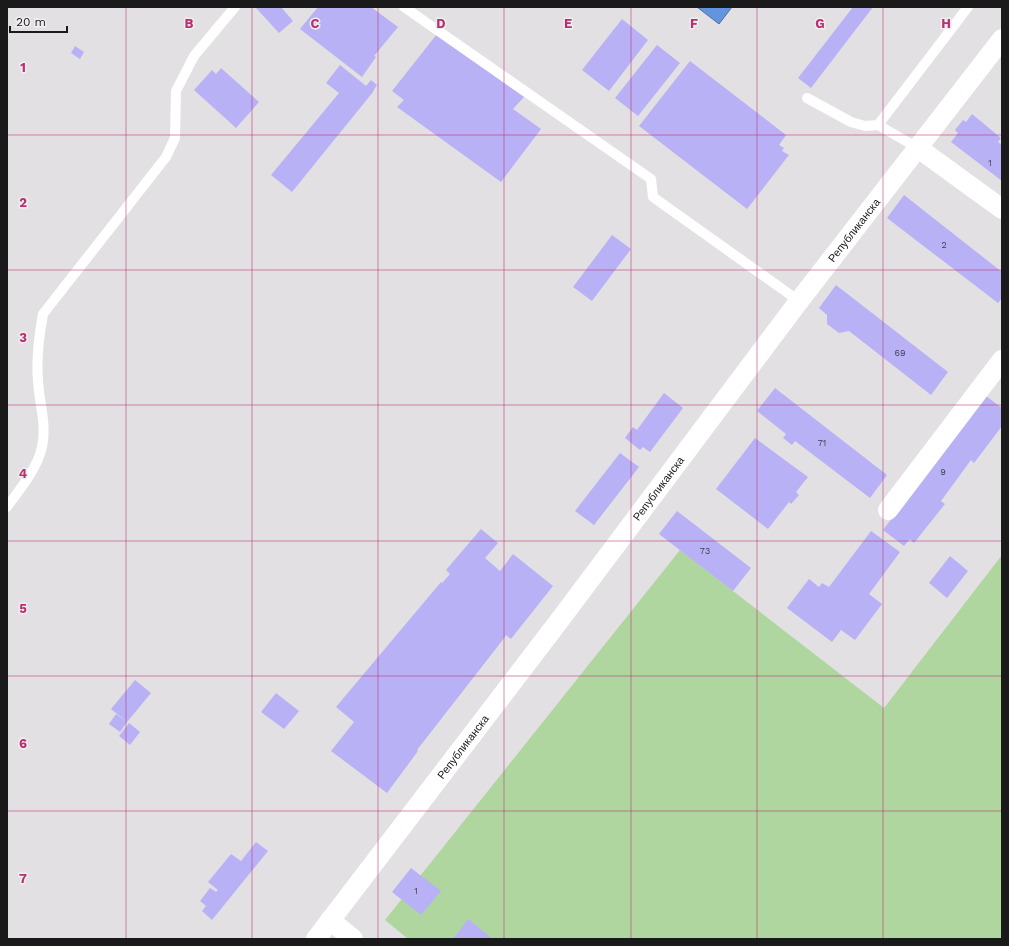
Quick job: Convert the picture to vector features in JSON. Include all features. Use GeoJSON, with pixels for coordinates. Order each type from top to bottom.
{"type":"FeatureCollection","features":[{"type":"Feature","properties":{"kind":"street","name":"Републиканска"},"geometry":{"type":"LineString","coordinates":[[316,939],[559,621],[798,301],[1002,39]]}},
{"type":"Feature","properties":{"kind":"street"},"geometry":{"type":"LineString","coordinates":[[918,148],[1002,209]]}},
{"type":"Feature","properties":{"kind":"street"},"geometry":{"type":"LineString","coordinates":[[888,510],[1002,360]]}},
{"type":"Feature","properties":{"kind":"street"},"geometry":{"type":"LineString","coordinates":[[330,920],[353,939]]}},
{"type":"Feature","properties":{"kind":"lane"},"geometry":{"type":"LineString","coordinates":[[7,507],[31,474],[42,447],[44,420],[38,381],[38,344],[43,314],[166,157],[174,138],[176,91],[194,56],[235,7]]}},
{"type":"Feature","properties":{"kind":"lane"},"geometry":{"type":"LineString","coordinates":[[404,7],[651,179],[653,197],[798,301]]}},
{"type":"Feature","properties":{"kind":"lane"},"geometry":{"type":"LineString","coordinates":[[878,125],[968,7]]}},
{"type":"Feature","properties":{"kind":"lane"},"geometry":{"type":"LineString","coordinates":[[807,98],[851,122],[865,126],[878,125],[918,148]]}},
{"type":"Feature","properties":{"kind":"green space"},"geometry":{"type":"Polygon","coordinates":[[[680,550],[884,708],[1002,555],[1002,939],[408,939],[385,920],[680,550]]]}},
{"type":"Feature","properties":{"kind":"water"},"geometry":{"type":"Polygon","coordinates":[[[697,7],[732,7],[719,24],[697,7]]]}},
{"type":"Feature","properties":{"kind":"building"},"geometry":{"type":"Polygon","coordinates":[[[281,7],[293,21],[279,33],[256,8],[281,7]]]}},
{"type":"Feature","properties":{"kind":"building"},"geometry":{"type":"Polygon","coordinates":[[[318,7],[371,7],[398,27],[374,56],[376,57],[362,77],[300,29],[318,7]]]}},
{"type":"Feature","properties":{"kind":"building"},"geometry":{"type":"Polygon","coordinates":[[[853,7],[873,7],[811,88],[798,78],[853,7]]]}},
{"type":"Feature","properties":{"kind":"building"},"geometry":{"type":"Polygon","coordinates":[[[622,19],[648,40],[609,91],[582,70],[622,19]]]}},
{"type":"Feature","properties":{"kind":"building"},"geometry":{"type":"Polygon","coordinates":[[[437,34],[524,97],[513,109],[541,129],[501,182],[397,107],[404,100],[392,91],[437,34]]]}},
{"type":"Feature","properties":{"kind":"building"},"geometry":{"type":"Polygon","coordinates":[[[657,45],[680,63],[638,116],[615,98],[657,45]]]}},
{"type":"Feature","properties":{"kind":"building"},"geometry":{"type":"Polygon","coordinates":[[[75,46],[84,52],[80,59],[71,53],[75,46]]]}},
{"type":"Feature","properties":{"kind":"building"},"geometry":{"type":"Polygon","coordinates":[[[690,61],[786,135],[779,145],[784,148],[782,151],[789,155],[747,209],[639,126],[690,61]]]}},
{"type":"Feature","properties":{"kind":"building"},"geometry":{"type":"Polygon","coordinates":[[[340,65],[366,86],[371,80],[377,85],[373,92],[292,192],[271,175],[339,93],[326,83],[340,65]]]}},
{"type":"Feature","properties":{"kind":"building"},"geometry":{"type":"Polygon","coordinates":[[[221,68],[259,102],[236,128],[194,90],[212,70],[216,74],[221,68]]]}},
{"type":"Feature","properties":{"kind":"building"},"geometry":{"type":"Polygon","coordinates":[[[972,114],[1001,138],[998,142],[1002,145],[1002,181],[951,142],[958,133],[955,130],[963,120],[966,122],[972,114]]]}},
{"type":"Feature","properties":{"kind":"building"},"geometry":{"type":"Polygon","coordinates":[[[904,195],[1002,272],[1002,298],[998,303],[887,218],[904,195]]]}},
{"type":"Feature","properties":{"kind":"building"},"geometry":{"type":"Polygon","coordinates":[[[612,235],[631,249],[592,301],[573,287],[612,235]]]}},
{"type":"Feature","properties":{"kind":"building"},"geometry":{"type":"Polygon","coordinates":[[[836,285],[948,372],[931,395],[849,331],[839,333],[827,324],[827,315],[819,308],[836,285]]]}},
{"type":"Feature","properties":{"kind":"building"},"geometry":{"type":"Polygon","coordinates":[[[775,388],[887,475],[870,498],[795,441],[792,445],[783,438],[786,434],[757,411],[775,388]]]}},
{"type":"Feature","properties":{"kind":"building"},"geometry":{"type":"Polygon","coordinates":[[[664,393],[683,408],[650,452],[643,447],[640,450],[625,438],[633,427],[637,430],[664,393]]]}},
{"type":"Feature","properties":{"kind":"building"},"geometry":{"type":"Polygon","coordinates":[[[986,396],[1002,408],[1002,426],[974,463],[971,460],[941,501],[945,504],[914,543],[910,539],[904,546],[883,530],[986,396]]]}},
{"type":"Feature","properties":{"kind":"building"},"geometry":{"type":"Polygon","coordinates":[[[755,438],[808,477],[796,492],[799,495],[791,504],[789,502],[768,529],[716,489],[755,438]]]}},
{"type":"Feature","properties":{"kind":"building"},"geometry":{"type":"Polygon","coordinates":[[[620,453],[639,467],[594,525],[575,511],[620,453]]]}},
{"type":"Feature","properties":{"kind":"building"},"geometry":{"type":"Polygon","coordinates":[[[677,511],[751,568],[733,591],[659,534],[677,511]]]}},
{"type":"Feature","properties":{"kind":"building"},"geometry":{"type":"Polygon","coordinates":[[[481,529],[498,543],[485,558],[500,571],[513,554],[553,586],[511,639],[506,635],[417,750],[418,751],[387,793],[331,751],[354,722],[336,707],[441,582],[442,583],[450,574],[446,570],[481,529]]]}},
{"type":"Feature","properties":{"kind":"building"},"geometry":{"type":"Polygon","coordinates":[[[871,531],[900,552],[869,594],[882,604],[855,640],[841,630],[832,642],[787,608],[809,579],[819,587],[822,583],[829,587],[871,531]]]}},
{"type":"Feature","properties":{"kind":"building"},"geometry":{"type":"Polygon","coordinates":[[[950,556],[968,571],[947,598],[929,583],[950,556]]]}},
{"type":"Feature","properties":{"kind":"building"},"geometry":{"type":"Polygon","coordinates":[[[135,680],[151,693],[127,722],[111,709],[135,680]]]}},
{"type":"Feature","properties":{"kind":"building"},"geometry":{"type":"Polygon","coordinates":[[[276,693],[299,711],[284,729],[261,712],[276,693]]]}},
{"type":"Feature","properties":{"kind":"building"},"geometry":{"type":"Polygon","coordinates":[[[116,714],[127,722],[120,732],[109,724],[116,714]]]}},
{"type":"Feature","properties":{"kind":"building"},"geometry":{"type":"Polygon","coordinates":[[[129,723],[140,732],[130,745],[119,736],[129,723]]]}},
{"type":"Feature","properties":{"kind":"building"},"geometry":{"type":"Polygon","coordinates":[[[256,842],[268,851],[212,920],[202,911],[206,906],[200,901],[210,888],[216,892],[218,890],[208,882],[231,854],[241,861],[256,842]]]}},
{"type":"Feature","properties":{"kind":"building"},"geometry":{"type":"Polygon","coordinates":[[[411,868],[441,891],[421,915],[392,892],[411,868]]]}},
{"type":"Feature","properties":{"kind":"building"},"geometry":{"type":"Polygon","coordinates":[[[468,919],[493,939],[454,938],[468,919]]]}}]}
